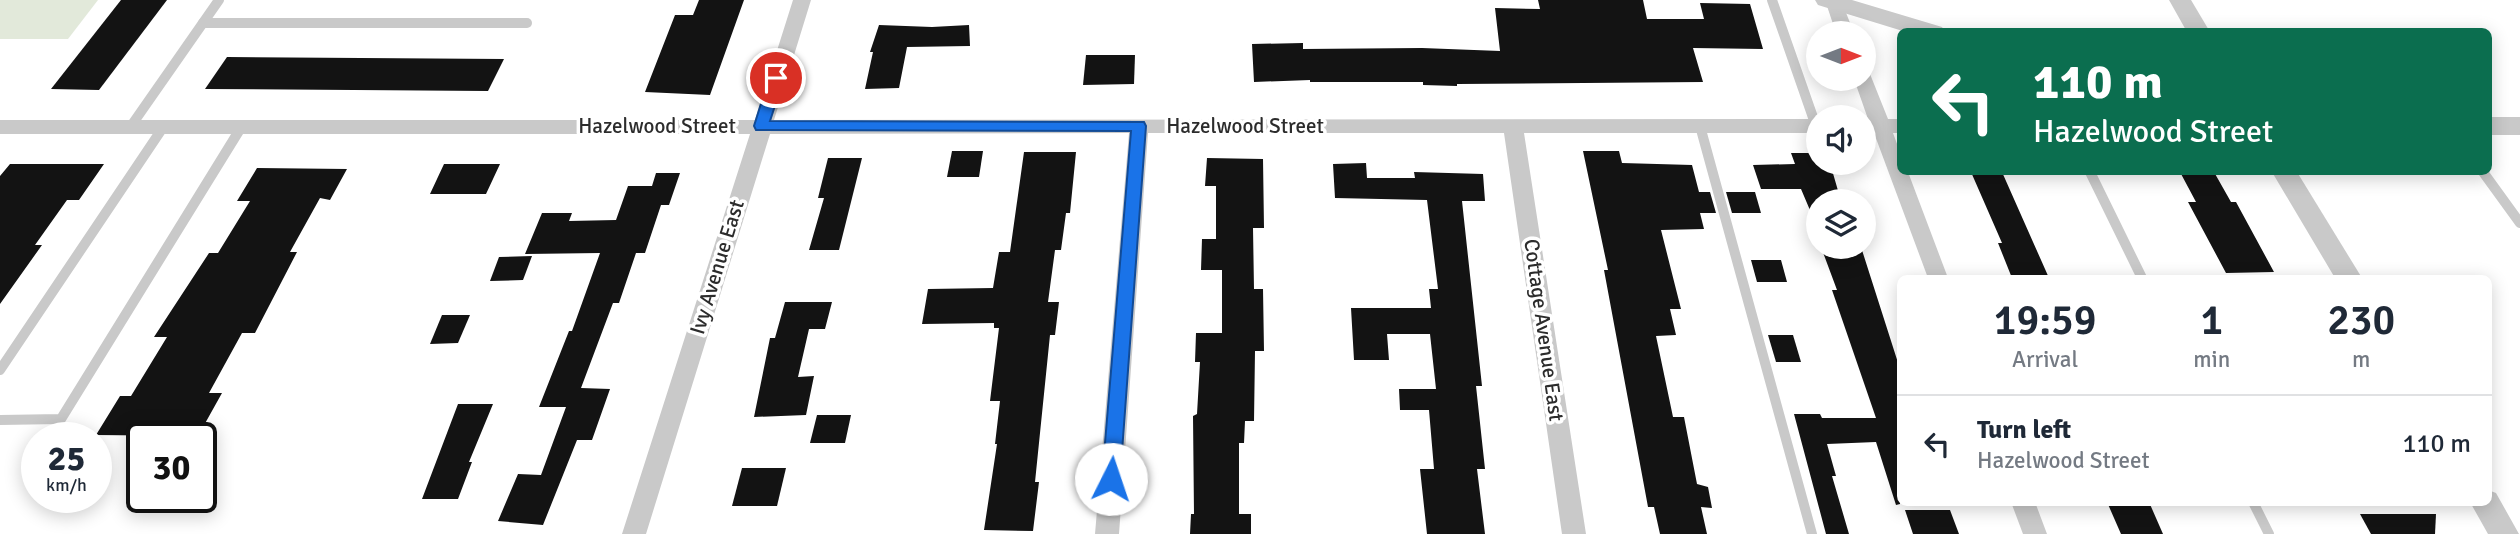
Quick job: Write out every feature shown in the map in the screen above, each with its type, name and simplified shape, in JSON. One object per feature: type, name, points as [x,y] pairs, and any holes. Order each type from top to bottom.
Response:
[{"type":"street","name":"Ivy Avenue East","points":[[634,534],[802,0]]},
{"type":"street","points":[[2180,0],[2197,28]]},
{"type":"street","points":[[1830,1],[1868,6],[1924,28]]},
{"type":"street","points":[[1830,1],[1839,21]]},
{"type":"street","points":[[1868,91],[1897,167]]},
{"type":"street","points":[[1107,534],[1139,126]]},
{"type":"street","name":"Cottage Avenue East","points":[[1513,126],[1574,534]]},
{"type":"street","name":"Hazelwood Street","points":[[0,127],[1806,126]]},
{"type":"street","points":[[2492,126],[2520,126]]},
{"type":"street","points":[[1900,175],[1937,275]]},
{"type":"street","points":[[2286,175],[2347,275]]},
{"type":"street","points":[[2024,506],[2035,534]]},
{"type":"street","points":[[2487,506],[2504,534]]},
{"type":"lane","points":[[131,127],[219,0]]},
{"type":"lane","points":[[1772,0],[1810,105]]},
{"type":"lane","points":[[203,23],[527,23]]},
{"type":"lane","points":[[1700,126],[1812,534]]},
{"type":"lane","points":[[0,370],[164,127]]},
{"type":"lane","points":[[0,420],[61,419],[242,127]]},
{"type":"lane","points":[[2091,175],[2141,275]]},
{"type":"lane","points":[[2485,175],[2520,223]]},
{"type":"lane","points":[[2255,506],[2269,534]]},
{"type":"green space","points":[[0,0],[98,0],[68,39],[0,39]]},
{"type":"building","points":[[121,0],[167,0],[99,90],[51,89]]},
{"type":"building","points":[[699,0],[744,0],[710,95],[645,92],[675,15],[693,15]]},
{"type":"building","points":[[1538,0],[1643,0],[1647,19],[1704,19],[1700,3],[1750,4],[1763,49],[1693,48],[1703,82],[1457,86],[1423,85],[1423,82],[1254,82],[1252,44],[1303,43],[1303,49],[1422,48],[1500,51],[1495,8],[1540,9]]},
{"type":"building","points":[[879,25],[969,25],[970,46],[907,47],[899,88],[865,89],[873,52],[870,52]]},
{"type":"building","points":[[1086,55],[1135,55],[1134,84],[1083,85]]},
{"type":"building","points":[[227,57],[504,59],[488,91],[205,89]]},
{"type":"building","points":[[952,151],[983,151],[979,177],[947,177]]},
{"type":"building","points":[[1583,151],[1619,151],[1622,163],[1692,165],[1699,192],[1710,192],[1716,213],[1700,213],[1704,229],[1661,230],[1681,309],[1670,309],[1676,335],[1656,336],[1673,417],[1684,417],[1697,484],[1708,487],[1712,508],[1701,507],[1707,534],[1660,534],[1654,507],[1648,507],[1604,270],[1608,270]]},
{"type":"building","points":[[1024,152],[1076,152],[1070,213],[1066,213],[1061,250],[1055,250],[1048,302],[1059,302],[1055,335],[1050,335],[1035,482],[1039,482],[1033,531],[984,530],[997,444],[1000,401],[990,401],[999,328],[994,328],[994,323],[922,324],[928,289],[993,288],[999,252],[1010,252]]},
{"type":"building","points":[[1791,153],[1806,153],[1806,175],[1833,175],[1838,189],[1806,189],[1806,201],[1801,189],[1761,189],[1753,165],[1795,164]]},
{"type":"building","points":[[828,158],[862,158],[839,250],[809,250],[824,198],[818,198]]},
{"type":"building","points":[[1207,158],[1263,159],[1264,228],[1253,228],[1254,289],[1263,289],[1264,351],[1255,351],[1254,421],[1245,421],[1244,443],[1239,443],[1239,514],[1251,514],[1251,534],[1190,534],[1191,514],[1194,514],[1193,416],[1197,414],[1200,362],[1195,362],[1196,333],[1222,333],[1222,270],[1201,270],[1202,239],[1216,239],[1216,186],[1205,186]]},
{"type":"building","points":[[1366,163],[1367,178],[1415,178],[1414,172],[1483,174],[1485,201],[1462,201],[1482,386],[1476,386],[1485,469],[1477,469],[1485,534],[1427,534],[1420,469],[1434,469],[1429,410],[1400,410],[1399,389],[1436,389],[1430,334],[1387,334],[1389,360],[1354,360],[1351,308],[1431,308],[1429,289],[1438,289],[1427,200],[1335,198],[1333,164]]},
{"type":"building","points":[[10,164],[104,164],[79,200],[67,200],[35,245],[42,245],[0,304],[0,176]]},
{"type":"building","points":[[444,164],[500,164],[486,194],[430,194]]},
{"type":"building","points":[[257,168],[347,169],[330,200],[320,198],[290,252],[297,252],[255,333],[242,333],[209,393],[222,393],[206,422],[126,422],[126,435],[112,435],[112,422],[104,422],[120,396],[131,396],[167,337],[154,337],[209,253],[218,253],[250,201],[237,201]]},
{"type":"building","points":[[656,173],[680,173],[669,205],[661,205],[645,253],[636,253],[619,303],[613,303],[581,388],[610,389],[592,440],[577,440],[543,525],[498,521],[518,474],[541,475],[566,407],[539,407],[569,331],[572,331],[600,253],[525,254],[542,213],[572,213],[569,221],[616,220],[628,186],[652,186]]},
{"type":"building","points":[[1972,175],[2003,175],[2048,275],[2011,275],[1998,243],[2002,243]]},
{"type":"building","points":[[2182,175],[2216,175],[2231,202],[2236,202],[2274,272],[2226,273],[2188,202],[2196,202]]},
{"type":"building","points":[[1726,192],[1755,192],[1761,213],[1732,213]]},
{"type":"building","points":[[532,256],[523,280],[490,281],[499,257]]},
{"type":"building","points":[[1825,259],[1865,259],[1897,360],[1897,505],[1876,442],[1827,444],[1836,476],[1832,476],[1849,534],[1826,534],[1794,414],[1820,414],[1822,418],[1876,418],[1832,290],[1837,290]]},
{"type":"building","points":[[1751,260],[1781,260],[1787,282],[1757,282]]},
{"type":"building","points":[[785,302],[832,302],[825,329],[809,329],[798,377],[814,376],[806,415],[754,417],[770,338],[775,338]]},
{"type":"building","points":[[442,315],[470,315],[458,343],[430,344]]},
{"type":"building","points":[[1768,335],[1793,335],[1801,362],[1776,362]]},
{"type":"building","points":[[458,404],[493,404],[469,462],[472,462],[458,499],[422,499]]},
{"type":"building","points":[[817,415],[851,415],[845,443],[810,443]]},
{"type":"building","points":[[742,468],[786,468],[777,506],[732,506]]},
{"type":"building","points":[[2109,506],[2151,506],[2163,534],[2121,534]]},
{"type":"building","points":[[1905,510],[1950,510],[1959,534],[1913,534]]},
{"type":"building","points":[[2360,514],[2436,514],[2435,534],[2371,534]]},
{"type":"route","points":[[776,78],[761,126],[1139,126],[1111,479]]}]
